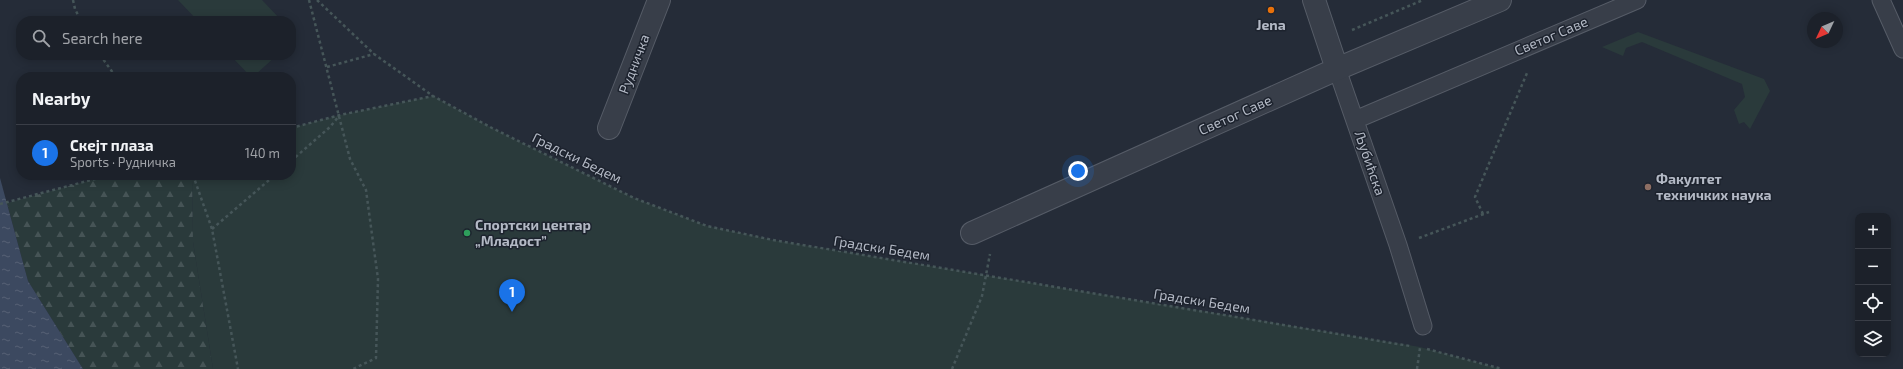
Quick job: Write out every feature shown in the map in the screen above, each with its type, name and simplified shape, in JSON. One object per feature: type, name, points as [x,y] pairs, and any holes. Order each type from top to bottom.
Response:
[{"type":"street","name":"Рудничка","points":[[609,128],[658,0]]},
{"type":"street","name":"Љубићска","points":[[1314,0],[1326,40],[1338,69]]},
{"type":"street","name":"Светог Саве","points":[[972,232],[1338,69],[1500,0]]},
{"type":"lane","name":"Светог Саве","points":[[1355,120],[1637,0]]},
{"type":"lane","points":[[1881,0],[1903,49]]},
{"type":"lane","name":"Љубићска","points":[[1338,69],[1398,245],[1423,326]]},
{"type":"path","points":[[73,0],[78,16]]},
{"type":"path","points":[[309,0],[340,115],[350,159],[366,190],[378,279],[376,358],[353,369]]},
{"type":"path","name":"Градски Бедем","points":[[317,0],[374,54],[433,96],[492,128],[634,198],[707,226],[773,240],[1420,347],[1502,369]]},
{"type":"path","points":[[1326,40],[1423,0]]},
{"type":"path","points":[[327,67],[374,54]]},
{"type":"path","points":[[104,60],[112,72]]},
{"type":"path","points":[[1483,214],[1475,198],[1528,69]]},
{"type":"path","points":[[296,127],[340,115],[433,96]]},
{"type":"path","points":[[296,157],[330,127],[340,115]]},
{"type":"path","points":[[0,204],[91,180]]},
{"type":"path","points":[[195,180],[212,229],[238,369]]},
{"type":"path","points":[[212,229],[269,180]]},
{"type":"path","points":[[1398,245],[1489,212]]},
{"type":"path","points":[[952,369],[982,296],[991,250]]},
{"type":"path","points":[[1417,369],[1420,347]]},
{"type":"green space","points":[[178,0],[262,0],[277,16],[193,16]]},
{"type":"green space","points":[[1638,32],[1764,79],[1770,91],[1750,129],[1744,122],[1739,124],[1734,110],[1745,97],[1742,84],[1642,42],[1626,48],[1623,56],[1602,47]]},
{"type":"green space","points":[[235,60],[272,60],[258,72],[246,72]]},
{"type":"green space","name":"Спортски центар „Младост”","points":[[433,96],[492,128],[634,198],[707,226],[773,240],[1420,347],[1502,369],[213,369],[193,242],[192,180],[296,180],[296,127],[340,115]]},
{"type":"green space","points":[[92,180],[192,180],[193,242],[213,369],[83,369],[28,281],[7,203]]},
{"type":"water","points":[[0,178],[28,281],[83,369],[0,369]]},
{"type":"place","name":"Jena","points":[[1271,10]]},
{"type":"place","name":"Факултет техничких наука","points":[[1648,187]]},
{"type":"place","name":"Спортски центар „Младост”","points":[[467,233]]},
{"type":"place","name":"Скејт плаза","points":[[512,312]]}]
